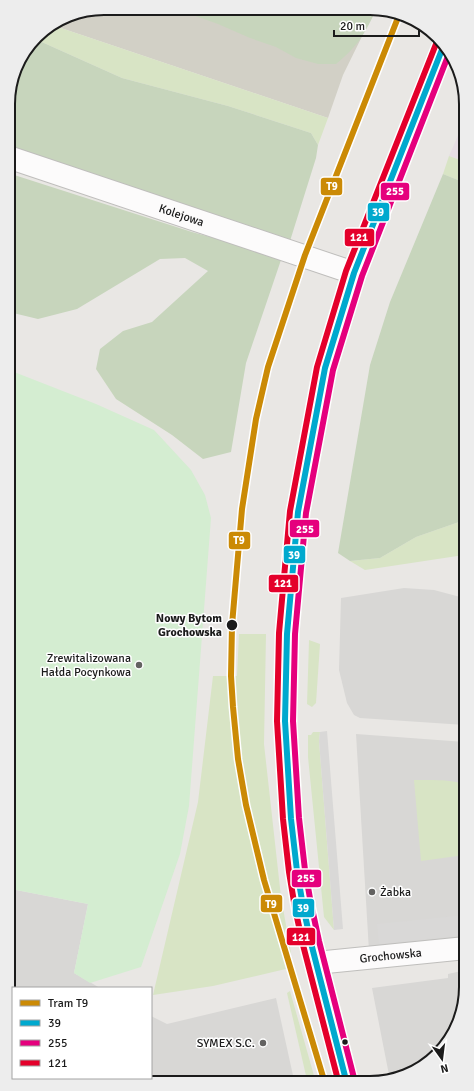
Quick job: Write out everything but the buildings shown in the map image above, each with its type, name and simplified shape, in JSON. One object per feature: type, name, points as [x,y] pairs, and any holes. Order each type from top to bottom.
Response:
[{"type":"street","points":[[345,1076],[316,962],[298,878],[291,819],[285,721],[287,634],[298,512],[325,368],[354,272],[441,51]]},
{"type":"street","name":"Kolejowa","points":[[15,159],[354,272]]},
{"type":"street","name":"Grochowska","points":[[316,962],[459,949]]},
{"type":"shaded area","points":[[104,15],[372,15],[343,75],[328,118],[59,27],[81,18]]},
{"type":"shaded area","points":[[459,133],[459,160],[449,156]]},
{"type":"shaded area","points":[[404,588],[434,590],[459,597],[459,725],[360,718],[354,715],[347,703],[339,670],[341,598]]},
{"type":"shaded area","points":[[327,731],[343,929],[334,930],[319,741],[320,732]]},
{"type":"shaded area","points":[[356,734],[459,742],[459,941],[369,951]]},
{"type":"shaded area","points":[[15,890],[88,904],[74,973],[98,987],[15,987]]},
{"type":"shaded area","points":[[459,916],[459,936],[379,944],[377,924]]},
{"type":"shaded area","points":[[459,972],[459,993],[456,1010],[444,1037],[442,1039],[422,1039],[422,1059],[404,1069],[389,1074],[372,988],[448,978],[448,974]]},
{"type":"shaded area","points":[[276,998],[293,1076],[152,1076],[152,1016],[167,1024]]},
{"type":"green space","points":[[193,15],[373,15],[360,40],[344,58],[336,64],[318,64],[296,58],[276,47],[250,38]]},
{"type":"green space","points":[[59,27],[328,118],[318,145],[311,133],[228,106],[122,78],[41,41]]},
{"type":"green space","points":[[41,41],[122,78],[228,106],[311,133],[318,145],[316,158],[290,241],[15,151],[15,98],[18,81],[30,54]]},
{"type":"green space","points":[[449,156],[459,160],[459,180],[443,174]]},
{"type":"green space","points":[[443,174],[459,180],[459,522],[416,537],[380,558],[350,561],[338,553],[370,365],[390,302]]},
{"type":"green space","points":[[15,175],[192,232],[282,257],[246,363],[231,452],[203,459],[172,435],[116,399],[96,369],[100,349],[123,331],[152,322],[208,271],[185,258],[160,259],[77,309],[38,319],[15,313]]},
{"type":"green space","name":"Zrewitalizowana Hałda Pocynkowa","points":[[15,372],[96,404],[154,430],[191,470],[205,495],[211,518],[189,806],[180,854],[141,967],[90,983],[74,973],[88,904],[15,890]]},
{"type":"green space","points":[[459,522],[459,556],[365,570],[350,561],[380,558],[416,537]]},
{"type":"green space","points":[[239,634],[266,634],[264,744],[281,897],[291,953],[288,962],[290,968],[213,986],[153,995],[198,802],[213,676],[237,676]]},
{"type":"green space","points":[[309,640],[320,644],[316,703],[312,707],[307,704]]},
{"type":"green space","points":[[313,732],[320,732],[319,741],[334,930],[324,917],[308,757],[308,735],[311,735]]},
{"type":"green space","points":[[414,780],[459,782],[459,856],[421,861]]},
{"type":"green space","points":[[290,991],[314,1076],[306,1076],[287,993]]},
{"type":"tram line","name":"T9","points":[[323,1076],[264,880],[246,805],[238,759],[233,707],[231,676],[232,625],[242,509],[256,419],[268,367],[305,255],[397,20]]},
{"type":"transit line","name":"121","points":[[337,1076],[303,945],[295,908],[283,819],[277,721],[279,633],[290,511],[317,367],[346,271],[436,44]]},
{"type":"transit line","name":"39","points":[[345,1076],[303,906],[291,819],[285,721],[287,634],[298,512],[325,368],[354,273],[442,51]]},
{"type":"transit line","name":"255","points":[[353,1076],[311,904],[305,870],[299,818],[293,721],[295,634],[306,513],[333,370],[362,276],[447,59]]},
{"type":"place","name":"Nowy Bytom Grochowska","points":[[232,625]]},
{"type":"place","name":"Zrewitalizowana Hałda Pocynkowa","points":[[139,665]]},
{"type":"place","name":"Żabka","points":[[372,892]]},
{"type":"place","name":"SYMEX S.C.","points":[[263,1043]]}]
